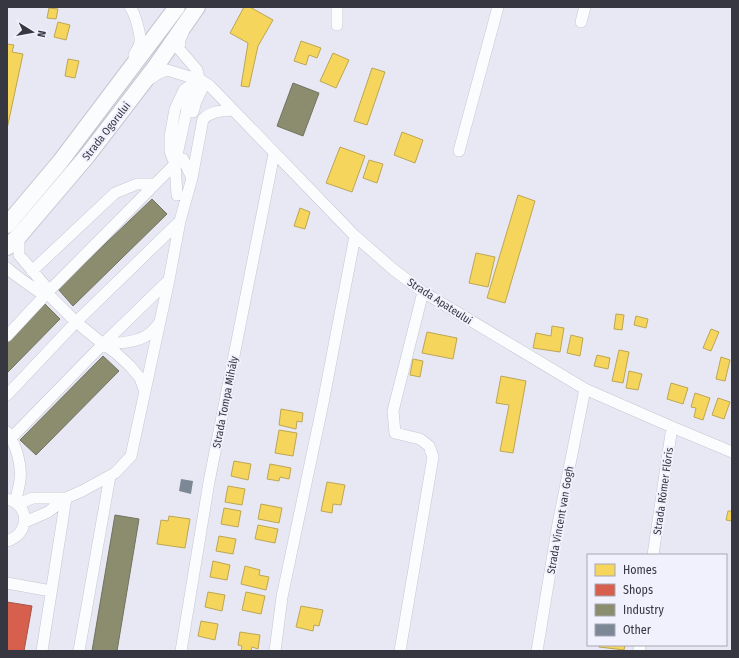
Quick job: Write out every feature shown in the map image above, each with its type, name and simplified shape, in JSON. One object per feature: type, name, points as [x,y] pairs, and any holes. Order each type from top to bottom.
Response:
[{"type":"highway","name":"Strada Ogorului","points":[[7,247],[13,230],[60,162],[177,7]]},
{"type":"highway","name":"Strada Ogorului","points":[[13,230],[87,156],[143,83],[195,10]]},
{"type":"street","points":[[107,99],[140,45],[140,37],[133,10],[130,7]]},
{"type":"street","points":[[337,7],[337,25]]},
{"type":"street","points":[[459,151],[498,7]]},
{"type":"street","points":[[581,22],[586,7]]},
{"type":"street","name":"Strada Apateului","points":[[195,10],[180,39],[179,50],[197,70],[202,81],[210,86],[274,154],[355,236],[394,270],[423,292],[585,389],[732,452]]},
{"type":"street","points":[[143,83],[159,73],[168,70],[202,81]]},
{"type":"street","points":[[192,178],[170,151],[170,144],[175,109],[184,90],[202,81]]},
{"type":"street","points":[[180,221],[177,195],[179,161],[202,81]]},
{"type":"street","points":[[25,522],[48,512],[66,498],[82,492],[115,473],[131,456],[169,280],[180,221],[192,178],[203,119],[215,111],[232,110]]},
{"type":"street","name":"Strada Tompa Mihály","points":[[181,651],[209,482],[274,154]]},
{"type":"street","points":[[7,336],[47,293],[179,161]]},
{"type":"street","points":[[32,271],[115,193],[137,184],[155,184]]},
{"type":"street","points":[[7,395],[76,322],[180,221]]},
{"type":"street","points":[[13,230],[19,255],[47,288],[47,293],[76,322],[116,353],[130,366],[140,378],[145,393]]},
{"type":"street","points":[[275,651],[282,597],[323,403],[355,236]]},
{"type":"street","points":[[7,268],[17,278],[25,281],[42,294],[47,293]]},
{"type":"street","points":[[13,502],[20,480],[20,465],[9,435],[169,280]]},
{"type":"street","points":[[400,651],[433,457],[428,446],[420,439],[395,433],[393,411],[423,292]]},
{"type":"street","points":[[103,344],[130,341],[143,337],[149,334],[160,322]]},
{"type":"street","name":"Strada Vincent van Gogh","points":[[537,651],[558,524],[585,389]]},
{"type":"street","name":"Strada Rómer Flóris","points":[[653,554],[672,427]]},
{"type":"street","points":[[79,651],[110,476]]},
{"type":"street","points":[[13,502],[33,498],[66,498]]},
{"type":"street","points":[[42,651],[66,498]]},
{"type":"street","points":[[7,542],[20,535],[25,522],[22,509],[13,502]]},
{"type":"street","points":[[7,583],[51,591]]},
{"type":"building: Homes","points":[[244,7],[250,7],[273,20],[258,46],[249,87],[241,86],[248,43],[230,33]]},
{"type":"building: Homes","points":[[49,8],[58,9],[56,19],[47,18]]},
{"type":"building: Homes","points":[[58,22],[70,25],[66,40],[54,37]]},
{"type":"building: Homes","points":[[301,41],[321,48],[317,58],[309,55],[306,65],[294,61]]},
{"type":"building: Homes","points":[[7,44],[14,45],[12,52],[23,54],[7,129]]},
{"type":"building: Homes","points":[[333,53],[349,60],[336,88],[320,81]]},
{"type":"building: Homes","points":[[68,59],[79,61],[75,78],[65,76]]},
{"type":"building: Homes","points":[[372,68],[385,72],[367,125],[354,121]]},
{"type":"building: Homes","points":[[402,132],[423,140],[415,163],[394,155]]},
{"type":"building: Homes","points":[[340,147],[365,156],[352,192],[326,183]]},
{"type":"building: Homes","points":[[369,160],[383,164],[377,183],[363,178]]},
{"type":"building: Homes","points":[[518,195],[535,201],[505,303],[487,298]]},
{"type":"building: Homes","points":[[300,208],[310,212],[305,229],[294,226]]},
{"type":"building: Homes","points":[[476,253],[495,257],[488,287],[469,283]]},
{"type":"building: Homes","points":[[616,314],[624,315],[622,330],[614,329]]},
{"type":"building: Homes","points":[[636,316],[648,319],[646,328],[634,325]]},
{"type":"building: Homes","points":[[552,326],[564,328],[560,352],[533,348],[536,333],[551,336]]},
{"type":"building: Homes","points":[[711,329],[719,332],[711,351],[703,348]]},
{"type":"building: Homes","points":[[427,332],[457,338],[453,359],[422,353]]},
{"type":"building: Homes","points":[[571,335],[583,338],[580,356],[567,353]]},
{"type":"building: Homes","points":[[619,350],[629,352],[623,383],[612,381]]},
{"type":"building: Homes","points":[[597,355],[610,358],[608,369],[594,366]]},
{"type":"building: Homes","points":[[721,357],[730,360],[725,381],[716,379]]},
{"type":"building: Homes","points":[[413,359],[423,361],[420,377],[410,375]]},
{"type":"building: Homes","points":[[629,371],[642,374],[638,390],[626,388]]},
{"type":"building: Homes","points":[[501,376],[526,381],[513,453],[500,451],[509,405],[496,403]]},
{"type":"building: Homes","points":[[671,383],[688,388],[683,404],[667,399]]},
{"type":"building: Homes","points":[[695,393],[710,398],[703,420],[694,417],[696,408],[691,407]]},
{"type":"building: Homes","points":[[718,398],[730,402],[724,419],[712,415]]},
{"type":"building: Homes","points":[[281,409],[303,413],[302,422],[297,421],[296,429],[279,425]]},
{"type":"building: Homes","points":[[279,430],[297,433],[293,456],[275,453]]},
{"type":"building: Homes","points":[[234,461],[251,464],[248,480],[231,476]]},
{"type":"building: Homes","points":[[270,464],[291,468],[289,479],[280,477],[279,481],[267,479]]},
{"type":"building: Homes","points":[[327,482],[345,485],[341,505],[333,504],[332,513],[321,511]]},
{"type":"building: Homes","points":[[228,486],[245,489],[242,505],[225,502]]},
{"type":"building: Homes","points":[[261,504],[282,508],[279,523],[258,519]]},
{"type":"building: Homes","points":[[224,508],[241,511],[238,527],[221,524]]},
{"type":"building: Homes","points":[[728,511],[732,511],[732,521],[726,520]]},
{"type":"building: Homes","points":[[169,516],[190,519],[185,548],[157,544],[161,520],[168,521]]},
{"type":"building: Homes","points":[[258,525],[278,529],[275,543],[255,539]]},
{"type":"building: Homes","points":[[219,536],[236,539],[233,554],[216,551]]},
{"type":"building: Homes","points":[[213,561],[230,565],[227,580],[210,577]]},
{"type":"building: Homes","points":[[245,566],[260,570],[259,575],[269,577],[266,590],[241,584]]},
{"type":"building: Homes","points":[[208,592],[225,595],[222,611],[205,607]]},
{"type":"building: Homes","points":[[246,592],[265,596],[261,614],[242,610]]},
{"type":"building: Homes","points":[[301,606],[323,610],[319,626],[314,625],[313,631],[296,627]]},
{"type":"building: Homes","points":[[201,621],[218,624],[215,640],[198,636]]},
{"type":"building: Homes","points":[[240,632],[260,635],[258,649],[252,647],[251,651],[241,651],[242,646],[238,645]]},
{"type":"building: Homes","points":[[599,646],[625,646],[624,650]]},
{"type":"building: Shops","points":[[7,602],[32,606],[24,651],[7,651]]},
{"type":"building: Industry","points":[[293,83],[319,93],[303,136],[277,126]]},
{"type":"building: Industry","points":[[152,199],[167,214],[73,306],[58,289]]},
{"type":"building: Industry","points":[[44,303],[60,319],[7,373],[7,340]]},
{"type":"building: Industry","points":[[103,356],[119,371],[36,455],[20,440]]},
{"type":"building: Industry","points":[[115,515],[139,519],[117,651],[92,651]]},
{"type":"building: Other","points":[[181,479],[193,481],[191,494],[179,491]]}]
